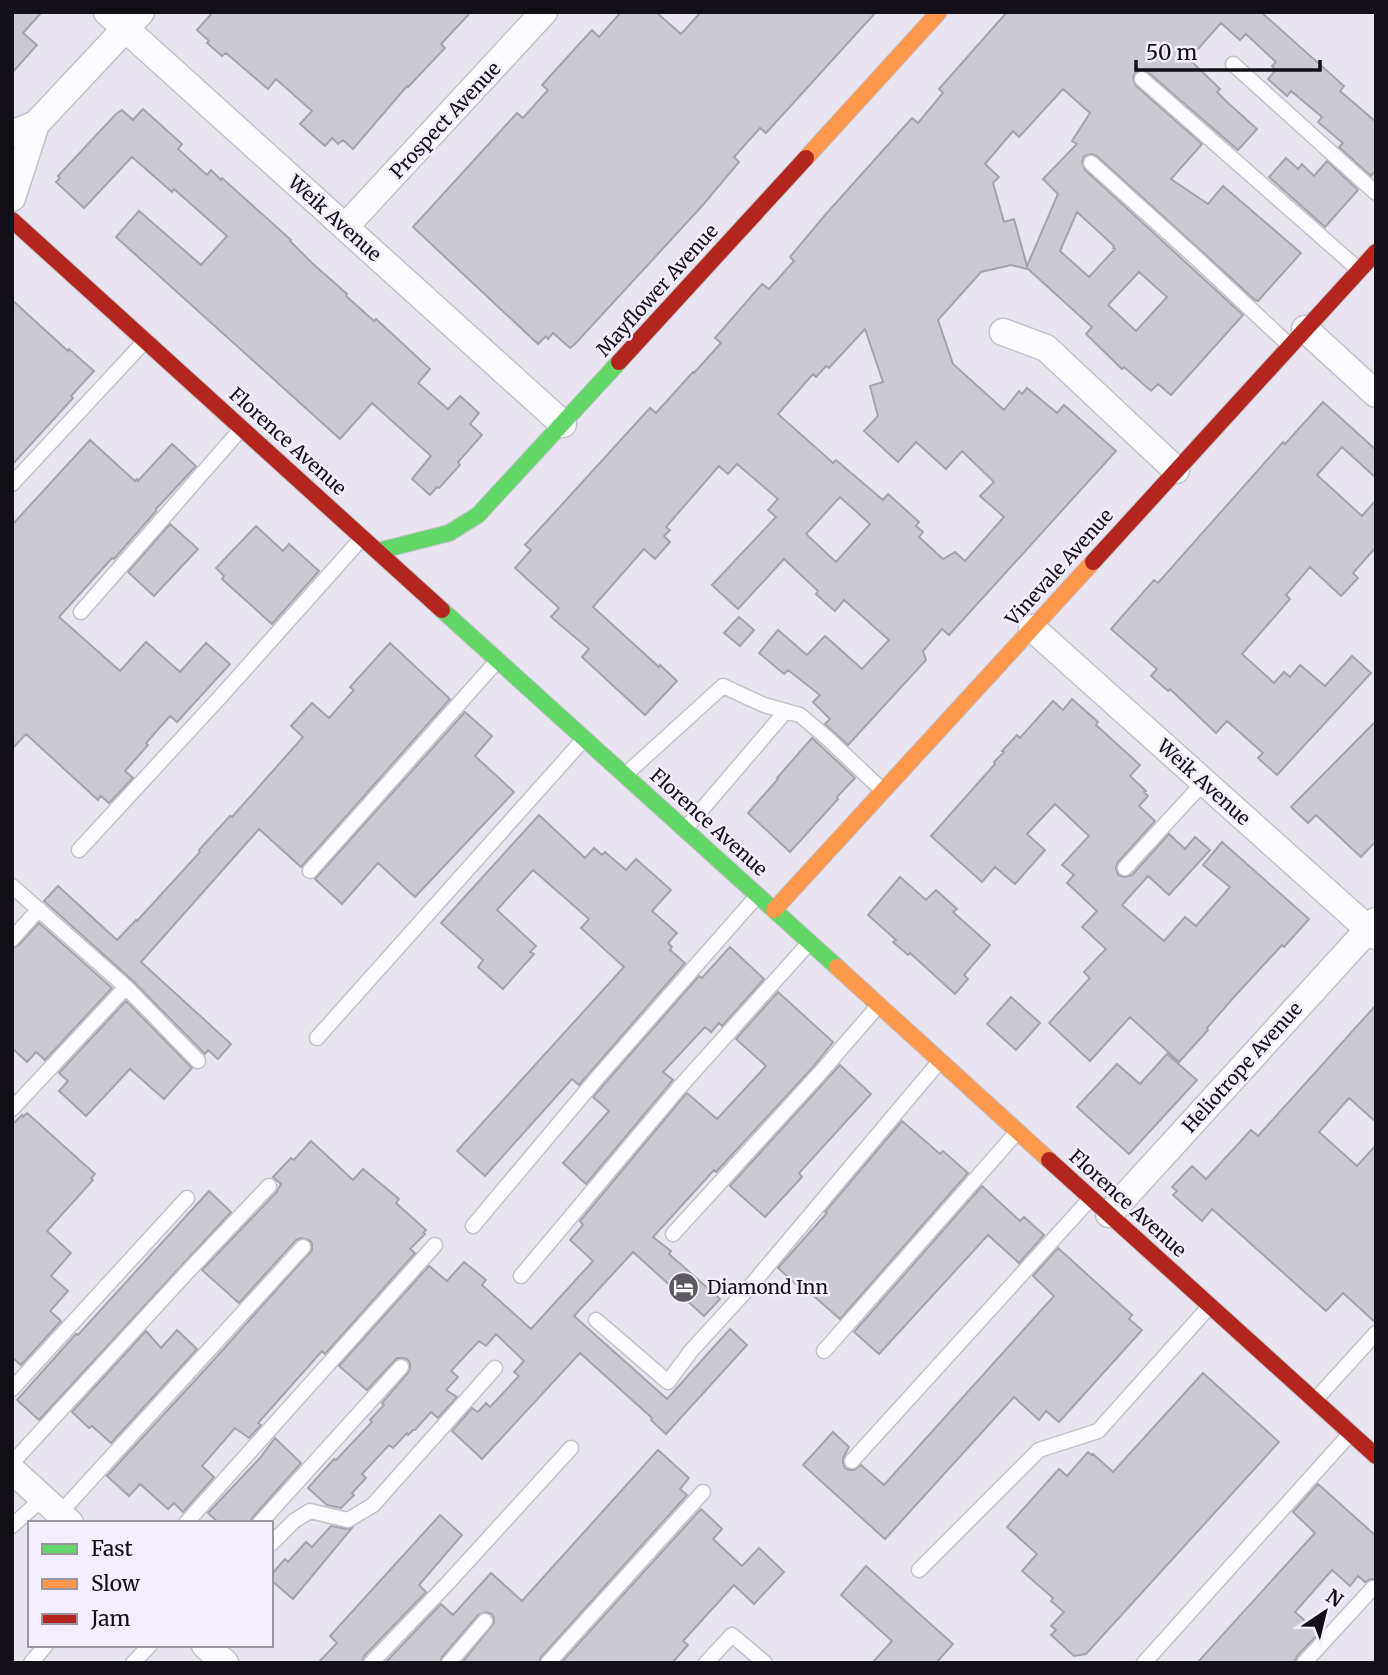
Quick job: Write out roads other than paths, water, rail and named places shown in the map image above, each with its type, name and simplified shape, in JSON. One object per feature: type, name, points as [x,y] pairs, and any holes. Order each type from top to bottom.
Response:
[{"type":"main road","name":"Mayflower Avenue","points":[[378,551],[449,533],[478,515],[939,12]]},
{"type":"main road","name":"Florence Avenue","points":[[12,220],[1376,1457]]},
{"type":"main road","name":"Vinevale Avenue","points":[[774,910],[1376,252]]},
{"type":"street","name":"Prospect Avenue","points":[[345,227],[544,12]]},
{"type":"street","name":"Weik Avenue","points":[[124,18],[345,227],[563,424]]},
{"type":"street","points":[[12,198],[24,129],[124,18]]},
{"type":"street","points":[[1003,332],[1046,348],[1176,470]]},
{"type":"street","points":[[1297,338],[1376,394]]},
{"type":"street","name":"Weik Avenue","points":[[1032,628],[1203,782],[1373,928]]},
{"type":"street","name":"Heliotrope Avenue","points":[[1100,1205],[1373,928]]},
{"type":"street","points":[[12,1470],[58,1511]]},
{"type":"street","points":[[207,1647],[225,1663]]},
{"type":"lane","points":[[1233,64],[1376,193]]},
{"type":"lane","points":[[1142,79],[1359,270]]},
{"type":"lane","points":[[1091,163],[1194,256],[1297,338]]},
{"type":"lane","points":[[12,484],[146,340]]},
{"type":"lane","points":[[81,612],[242,428]]},
{"type":"lane","points":[[79,850],[222,695],[362,537]]},
{"type":"lane","points":[[310,871],[498,660]]},
{"type":"lane","points":[[625,775],[723,686],[764,705],[800,715],[883,791]]},
{"type":"lane","points":[[685,829],[786,711]]},
{"type":"lane","points":[[317,1038],[584,738]]},
{"type":"lane","points":[[1125,868],[1203,782]]},
{"type":"lane","points":[[12,886],[126,987],[198,1061]]},
{"type":"lane","points":[[472,1226],[758,895]]},
{"type":"lane","points":[[12,939],[39,909]]},
{"type":"lane","points":[[521,1276],[678,1089],[810,942]]},
{"type":"lane","points":[[12,1109],[126,987]]},
{"type":"lane","points":[[673,1234],[879,1005]]},
{"type":"lane","points":[[596,1320],[668,1381],[940,1061]]},
{"type":"lane","points":[[824,1351],[1018,1131]]},
{"type":"lane","points":[[12,1463],[269,1186]]},
{"type":"lane","points":[[12,1389],[187,1198]]},
{"type":"lane","points":[[852,1461],[1100,1205]]},
{"type":"lane","points":[[188,1521],[435,1245]]},
{"type":"lane","points":[[12,1526],[58,1511],[303,1247]]},
{"type":"lane","points":[[919,1570],[1039,1450],[1098,1431],[1210,1306]]},
{"type":"lane","points":[[1314,1400],[1376,1333]]},
{"type":"lane","points":[[262,1521],[401,1367]]},
{"type":"lane","points":[[273,1542],[294,1521],[310,1511],[348,1520],[373,1505],[495,1368]]},
{"type":"lane","points":[[1144,1663],[1350,1433]]},
{"type":"lane","points":[[371,1663],[571,1448]]},
{"type":"lane","points":[[548,1663],[703,1492]]},
{"type":"lane","points":[[1304,1663],[1373,1588]]},
{"type":"lane","points":[[449,1663],[485,1621]]},
{"type":"lane","points":[[706,1663],[732,1635],[765,1663]]},
{"type":"lane","points":[[31,1663],[44,1647]]},
{"type":"lane","points":[[133,1663],[148,1647]]},
{"type":"place","name":"Diamond Inn","points":[[684,1287]]}]
